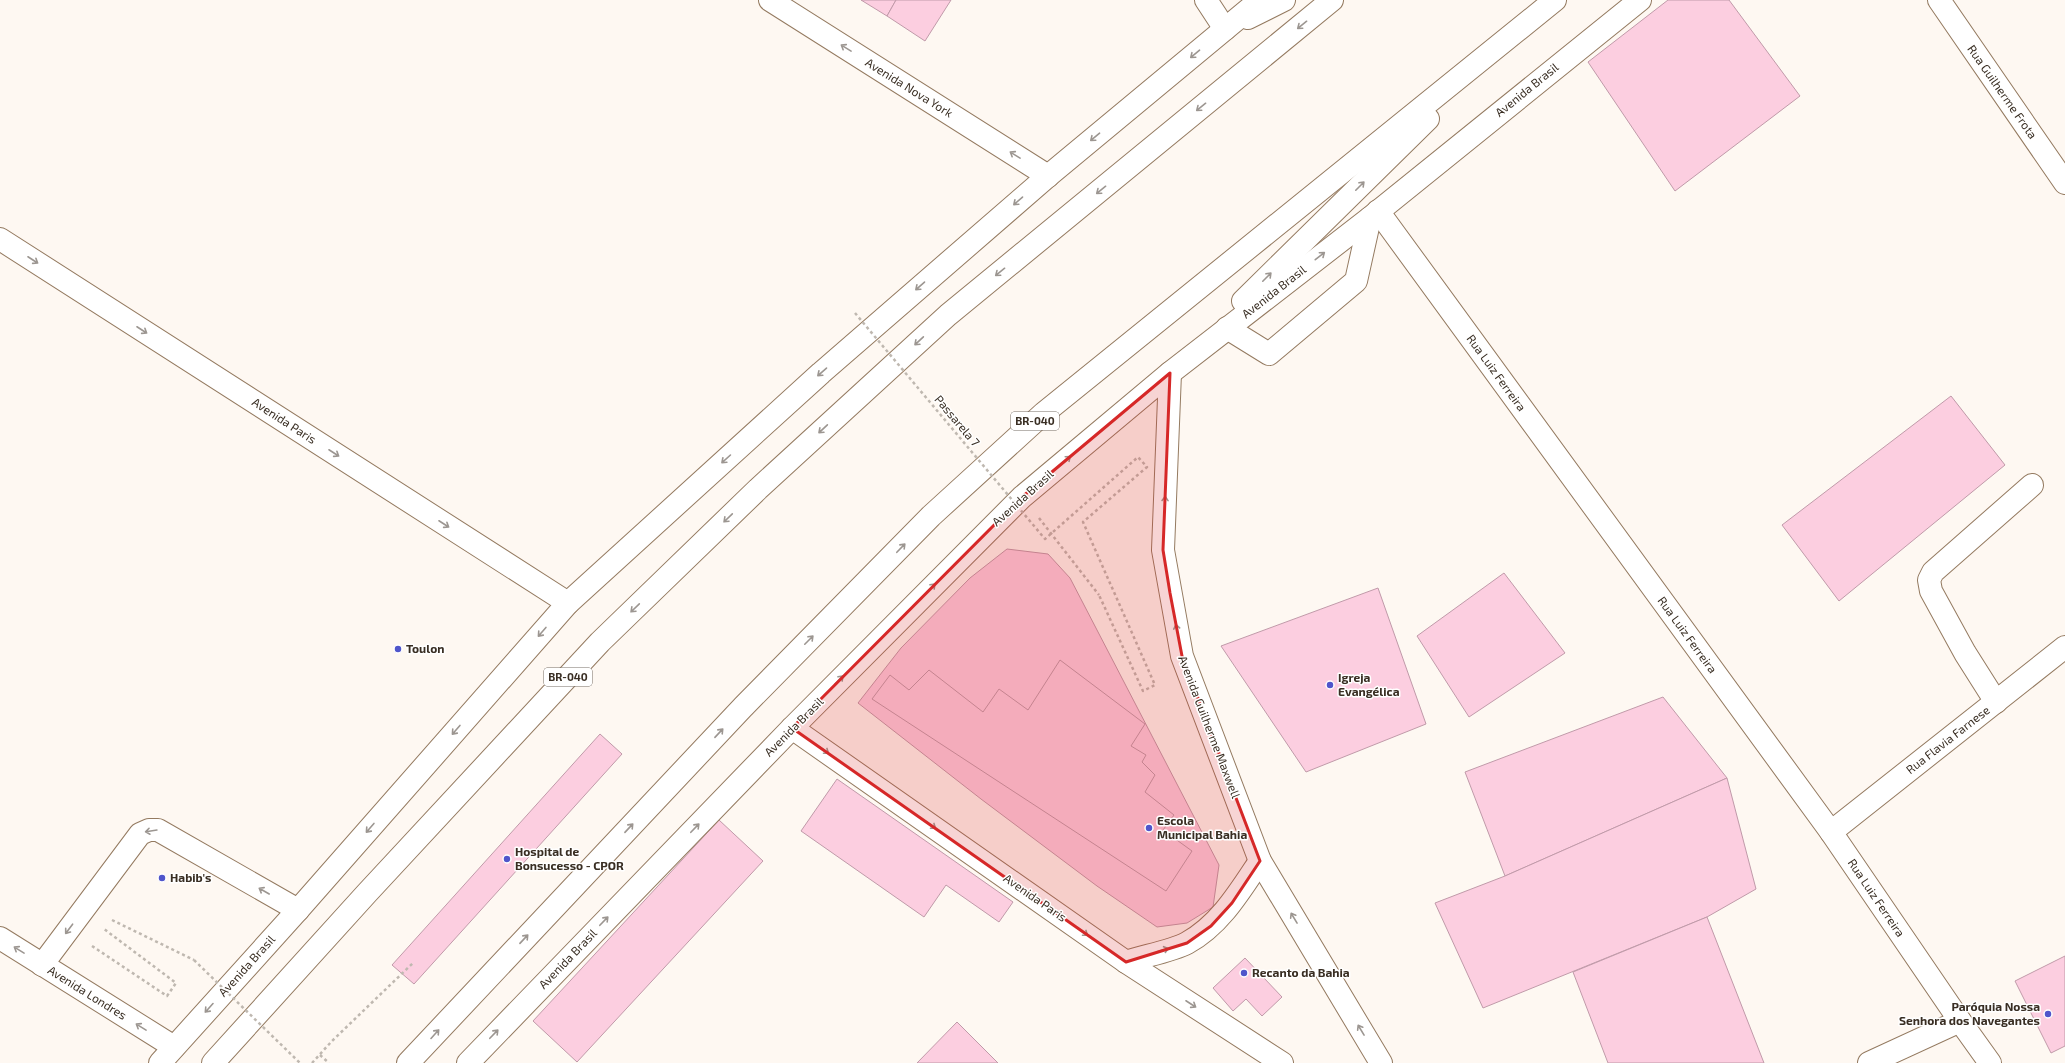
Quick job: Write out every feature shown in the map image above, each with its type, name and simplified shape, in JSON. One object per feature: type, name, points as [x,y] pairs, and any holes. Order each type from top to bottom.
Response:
[{"type":"main road","name":"Avenida Nova York","points":[[770,0],[1048,176]]},
{"type":"main road","points":[[1206,0],[1225,29],[1284,0]]},
{"type":"main road","name":"Avenida Brasil","points":[[160,1063],[298,910],[568,603],[821,373],[1048,176],[1260,0]]},
{"type":"main road","name":"BR-040","points":[[213,1063],[367,892],[600,642],[758,489],[948,315],[1332,0]]},
{"type":"main road","name":"BR-040","points":[[408,1063],[743,707],[931,516],[1044,413],[1556,0]]},
{"type":"main road","name":"Avenida Brasil","points":[[468,1063],[792,728],[1022,497],[1170,373],[1374,215],[1640,0]]},
{"type":"main road","name":"Rua Guilherme Frota","points":[[1939,0],[2065,183]]},
{"type":"main road","points":[[1170,373],[1519,29]]},
{"type":"main road","points":[[1227,328],[1269,354],[1356,281],[1374,215]]},
{"type":"main road","name":"Rua Luiz Ferreira","points":[[1374,215],[1832,832],[1960,1022],[1990,1063]]},
{"type":"main road","name":"Avenida Paris","points":[[0,239],[568,603]]},
{"type":"main road","name":"Avenida Guilherme Maxwell","points":[[1170,373],[1163,550],[1182,656],[1260,861],[1381,1063]]},
{"type":"main road","points":[[1996,702],[1965,653],[1931,591],[1929,580],[1933,572],[2032,485]]},
{"type":"main road","name":"Rua Flavia Farnese","points":[[1832,832],[2065,647]]},
{"type":"main road","name":"Avenida Paris","points":[[792,728],[1126,962],[1282,1063]]},
{"type":"main road","points":[[42,965],[140,834],[149,830],[158,830],[298,910]]},
{"type":"main road","points":[[1126,962],[1187,943],[1210,926],[1232,903],[1260,861]]},
{"type":"main road","name":"Avenida Londres","points":[[0,938],[174,1047]]},
{"type":"main road","points":[[1869,1063],[1960,1022]]},
{"type":"path","name":"Passarela 7","points":[[855,313],[1046,539],[1138,457],[1147,467],[1083,522],[1155,686],[1143,691],[1099,595],[1022,497]]},
{"type":"path","points":[[105,916],[194,960],[300,1063]]},
{"type":"path","points":[[91,946],[167,996],[176,983],[101,927]]},
{"type":"path","points":[[312,1063],[332,1041],[414,962]]},
{"type":"path","points":[[320,1055],[328,1063]]},
{"type":"highlighted area","points":[[1170,373],[1163,550],[1170,593],[1182,656],[1260,861],[1232,903],[1211,926],[1187,943],[1126,962],[792,728],[1022,497]]},
{"type":"building","points":[[861,0],[896,0],[887,16]]},
{"type":"building","points":[[896,0],[951,0],[925,41],[887,16]]},
{"type":"building","points":[[1668,0],[1729,0],[1800,96],[1675,191],[1588,62]]},
{"type":"building","points":[[1951,396],[2005,465],[1839,601],[1782,525]]},
{"type":"building","name":"Escola Municipal Bahia","points":[[1007,549],[1048,554],[1070,578],[1219,865],[1213,907],[1187,923],[1157,927],[1097,886],[981,799],[858,703],[901,648],[970,578]]},
{"type":"building","points":[[1504,573],[1565,653],[1469,717],[1417,636]]},
{"type":"building","name":"Igreja Evangélica","points":[[1378,588],[1426,724],[1306,772],[1221,646]]},
{"type":"building","points":[[1060,660],[1145,724],[1131,746],[1146,755],[1142,762],[1155,775],[1145,792],[1174,815],[1163,830],[1192,851],[1166,891],[872,699],[890,675],[909,690],[929,670],[983,712],[999,689],[1028,710]]},
{"type":"building","points":[[1663,697],[1727,778],[1505,876],[1465,772]]},
{"type":"building","name":"Hospital de Bonsucesso - CPOR","points":[[600,734],[622,754],[414,984],[392,965]]},
{"type":"building","points":[[1727,778],[1756,889],[1707,917],[1483,1008],[1435,903],[1505,876]]},
{"type":"building","points":[[837,779],[1013,902],[999,922],[946,885],[924,917],[801,831]]},
{"type":"building","points":[[719,820],[763,861],[577,1062],[533,1021]]},
{"type":"building","points":[[1707,917],[1764,1063],[1608,1063],[1573,972]]},
{"type":"building","name":"Paróquia Nossa Senhora dos Navegantes","points":[[2065,956],[2065,1046],[2051,1053],[2015,981]]},
{"type":"building","name":"Recanto da Bahia","points":[[1245,958],[1282,997],[1262,1016],[1246,999],[1233,1011],[1213,988]]},
{"type":"building","points":[[957,1022],[998,1063],[917,1063]]},
{"type":"place","name":"Toulon","points":[[398,649]]},
{"type":"place","name":"Igreja Evangélica","points":[[1330,685]]},
{"type":"place","name":"Escola Municipal Bahia","points":[[1149,828]]},
{"type":"place","name":"Hospital de Bonsucesso - CPOR","points":[[507,859]]},
{"type":"place","name":"Habib's","points":[[162,878]]},
{"type":"place","name":"Recanto da Bahia","points":[[1244,973]]},
{"type":"place","name":"Paróquia Nossa Senhora dos Navegantes","points":[[2048,1014]]}]
